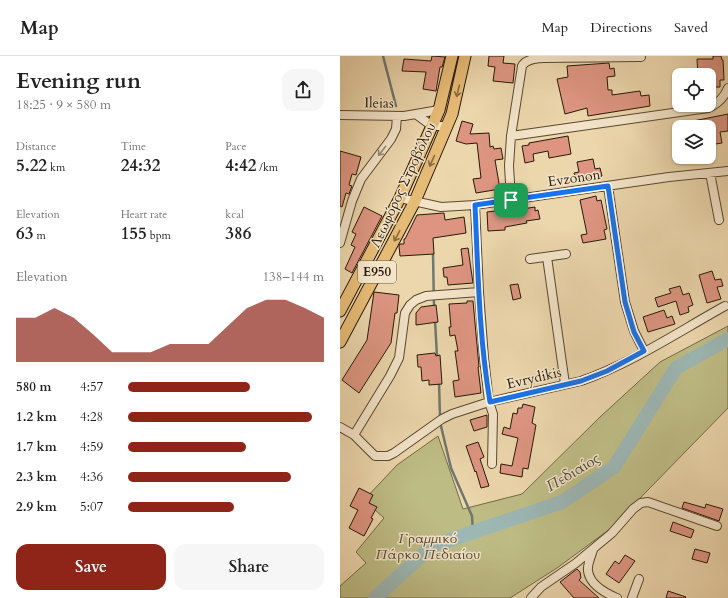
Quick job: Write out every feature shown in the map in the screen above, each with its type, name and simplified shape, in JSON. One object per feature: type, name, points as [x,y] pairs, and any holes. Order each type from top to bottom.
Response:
[{"type":"main road","name":"Λεωφόρος Στροβόλου","points":[[340,311],[400,198],[432,126],[439,110],[452,56]]},
{"type":"main road","name":"Λεωφόρος Στροβόλου","points":[[340,342],[415,202],[448,126],[465,56]]},
{"type":"street","points":[[511,200],[509,166],[511,136],[522,66],[524,63],[542,58],[642,57]]},
{"type":"street","points":[[511,136],[708,108],[721,101],[728,88]]},
{"type":"street","name":"Ileias","points":[[340,115],[417,115],[439,110]]},
{"type":"street","points":[[417,115],[432,126],[448,126]]},
{"type":"street","points":[[340,243],[352,201],[361,179],[391,139],[396,129],[397,116]]},
{"type":"street","name":"Evzonon","points":[[400,198],[441,207],[475,205],[669,177],[728,171]]},
{"type":"street","points":[[710,173],[719,220]]},
{"type":"street","points":[[608,186],[625,302],[634,332],[644,351]]},
{"type":"street","points":[[475,205],[484,358],[493,414],[492,464]]},
{"type":"street","points":[[530,259],[566,254]]},
{"type":"street","points":[[548,257],[565,384]]},
{"type":"street","points":[[354,435],[396,365],[401,351],[405,313],[410,305],[416,300],[426,296],[479,292]]},
{"type":"street","name":"Evrydikis","points":[[340,427],[354,435],[375,456],[388,456],[399,450],[438,421],[452,414],[490,402],[594,376],[644,351],[725,306]]},
{"type":"street","points":[[531,598],[541,587],[576,563],[612,533],[640,503],[644,502],[717,526]]},
{"type":"street","points":[[594,548],[588,571],[593,584],[617,598]]},
{"type":"street","points":[[632,598],[639,579]]},
{"type":"green space","name":"Γραμμικό Πάρκο Πεδιαίου","points":[[728,326],[728,408],[610,529],[557,568],[510,598],[340,598],[340,586],[366,563],[356,552],[384,518],[364,500],[397,465],[438,436],[463,509],[522,494],[600,417],[660,362]]},
{"type":"building","points":[[432,56],[445,57],[442,67],[440,67],[436,91],[423,89],[426,72],[402,71],[404,59],[431,61]]},
{"type":"building","points":[[489,56],[504,56],[503,63],[515,64],[513,83],[493,81],[495,67],[488,66]]},
{"type":"building","points":[[713,56],[721,56],[723,60],[724,80],[720,80],[720,87],[716,87],[716,68],[698,68],[697,59],[713,59]]},
{"type":"building","points":[[609,63],[610,69],[614,68],[615,76],[607,77],[608,90],[612,90],[612,95],[640,91],[641,96],[649,95],[650,106],[588,116],[587,108],[565,114],[557,79],[568,77],[567,66]]},
{"type":"building","points":[[728,114],[728,131],[720,132],[722,143],[716,144],[716,120],[698,120]]},
{"type":"building","points":[[462,121],[473,124],[470,134],[489,133],[490,147],[493,146],[494,149],[501,148],[503,159],[495,160],[500,189],[476,193],[473,179],[481,178],[477,143],[466,144],[456,141]]},
{"type":"building","points":[[568,136],[571,154],[549,158],[548,151],[533,154],[534,161],[525,163],[522,146],[529,145],[529,143]]},
{"type":"building","points":[[340,151],[361,157],[356,175],[352,174],[349,185],[352,186],[349,194],[346,193],[342,207],[340,206]]},
{"type":"building","points":[[593,159],[595,169],[600,168],[602,176],[576,181],[574,173],[579,172],[577,162]]},
{"type":"building","points":[[596,196],[597,201],[601,200],[607,229],[604,230],[606,239],[583,243],[581,235],[587,234],[580,200]]},
{"type":"building","points":[[364,207],[382,216],[352,273],[345,269],[355,247],[351,245],[356,234],[352,232]]},
{"type":"building","points":[[535,207],[535,211],[538,210],[540,219],[505,227],[505,230],[488,231],[487,212],[504,210],[504,212]]},
{"type":"building","points":[[444,213],[445,220],[464,217],[466,233],[433,238],[434,254],[400,256],[399,246],[400,244],[404,244],[404,239],[417,215]]},
{"type":"building","points":[[468,248],[473,283],[448,285],[447,277],[444,277],[443,268],[463,265],[461,249]]},
{"type":"building","points":[[712,271],[715,280],[721,279],[723,286],[717,287],[721,299],[707,303],[699,275]]},
{"type":"building","points":[[518,284],[521,298],[513,300],[510,285]]},
{"type":"building","points":[[680,286],[683,295],[689,293],[693,305],[688,307],[689,312],[680,315],[676,301],[658,307],[655,298],[671,293],[669,289]]},
{"type":"building","points":[[374,292],[399,295],[397,313],[395,313],[391,343],[359,393],[342,380],[367,340]]},
{"type":"building","points":[[467,301],[473,301],[481,393],[455,397],[453,381],[459,380],[455,351],[458,351],[455,335],[450,336],[449,327],[451,327],[449,304],[467,303]]},
{"type":"building","points":[[436,305],[438,322],[416,325],[416,313],[421,307]]},
{"type":"building","points":[[664,310],[667,318],[672,316],[675,324],[648,332],[643,317]]},
{"type":"building","points":[[435,353],[436,356],[440,355],[442,384],[429,385],[429,380],[422,381],[421,367],[418,367],[417,355]]},
{"type":"building","points":[[523,404],[535,407],[532,423],[536,425],[528,469],[523,468],[522,477],[500,473],[501,464],[512,466],[518,438],[502,434],[504,427],[510,429],[513,413],[517,414],[518,408],[522,408]]},
{"type":"building","points":[[487,415],[487,427],[474,431],[470,420]]},
{"type":"building","points":[[478,442],[484,457],[480,459],[489,486],[481,488],[466,446]]},
{"type":"building","points":[[359,488],[373,495],[369,503],[377,507],[371,518],[373,519],[364,536],[349,528],[358,510],[350,506]]},
{"type":"building","points":[[684,502],[705,508],[706,504],[723,509],[719,521],[682,508]]},
{"type":"building","points":[[673,522],[694,530],[691,538],[670,531]]},
{"type":"building","points":[[695,549],[710,553],[707,563],[692,559]]},
{"type":"building","points":[[625,555],[635,561],[619,583],[606,574],[615,561],[619,564]]},
{"type":"building","points":[[577,569],[580,572],[581,578],[579,580],[599,598],[574,598],[560,582]]},
{"type":"building","points":[[668,591],[686,597],[666,598]]},
{"type":"waterway","points":[[383,56],[396,106]]},
{"type":"waterway","points":[[433,253],[434,307]]},
{"type":"waterway","points":[[435,320],[437,357]]},
{"type":"waterway","name":"Πεδιαίος","points":[[375,598],[432,546],[562,502],[614,467],[676,368],[728,339]]},
{"type":"waterway","points":[[439,382],[440,417]]},
{"type":"waterway","points":[[440,422],[451,468],[472,516],[473,533]]},
{"type":"route","points":[[608,186],[625,302],[634,332],[644,351],[607,371],[581,381],[490,402],[486,382],[484,358],[475,205],[511,200],[608,186]]}]
